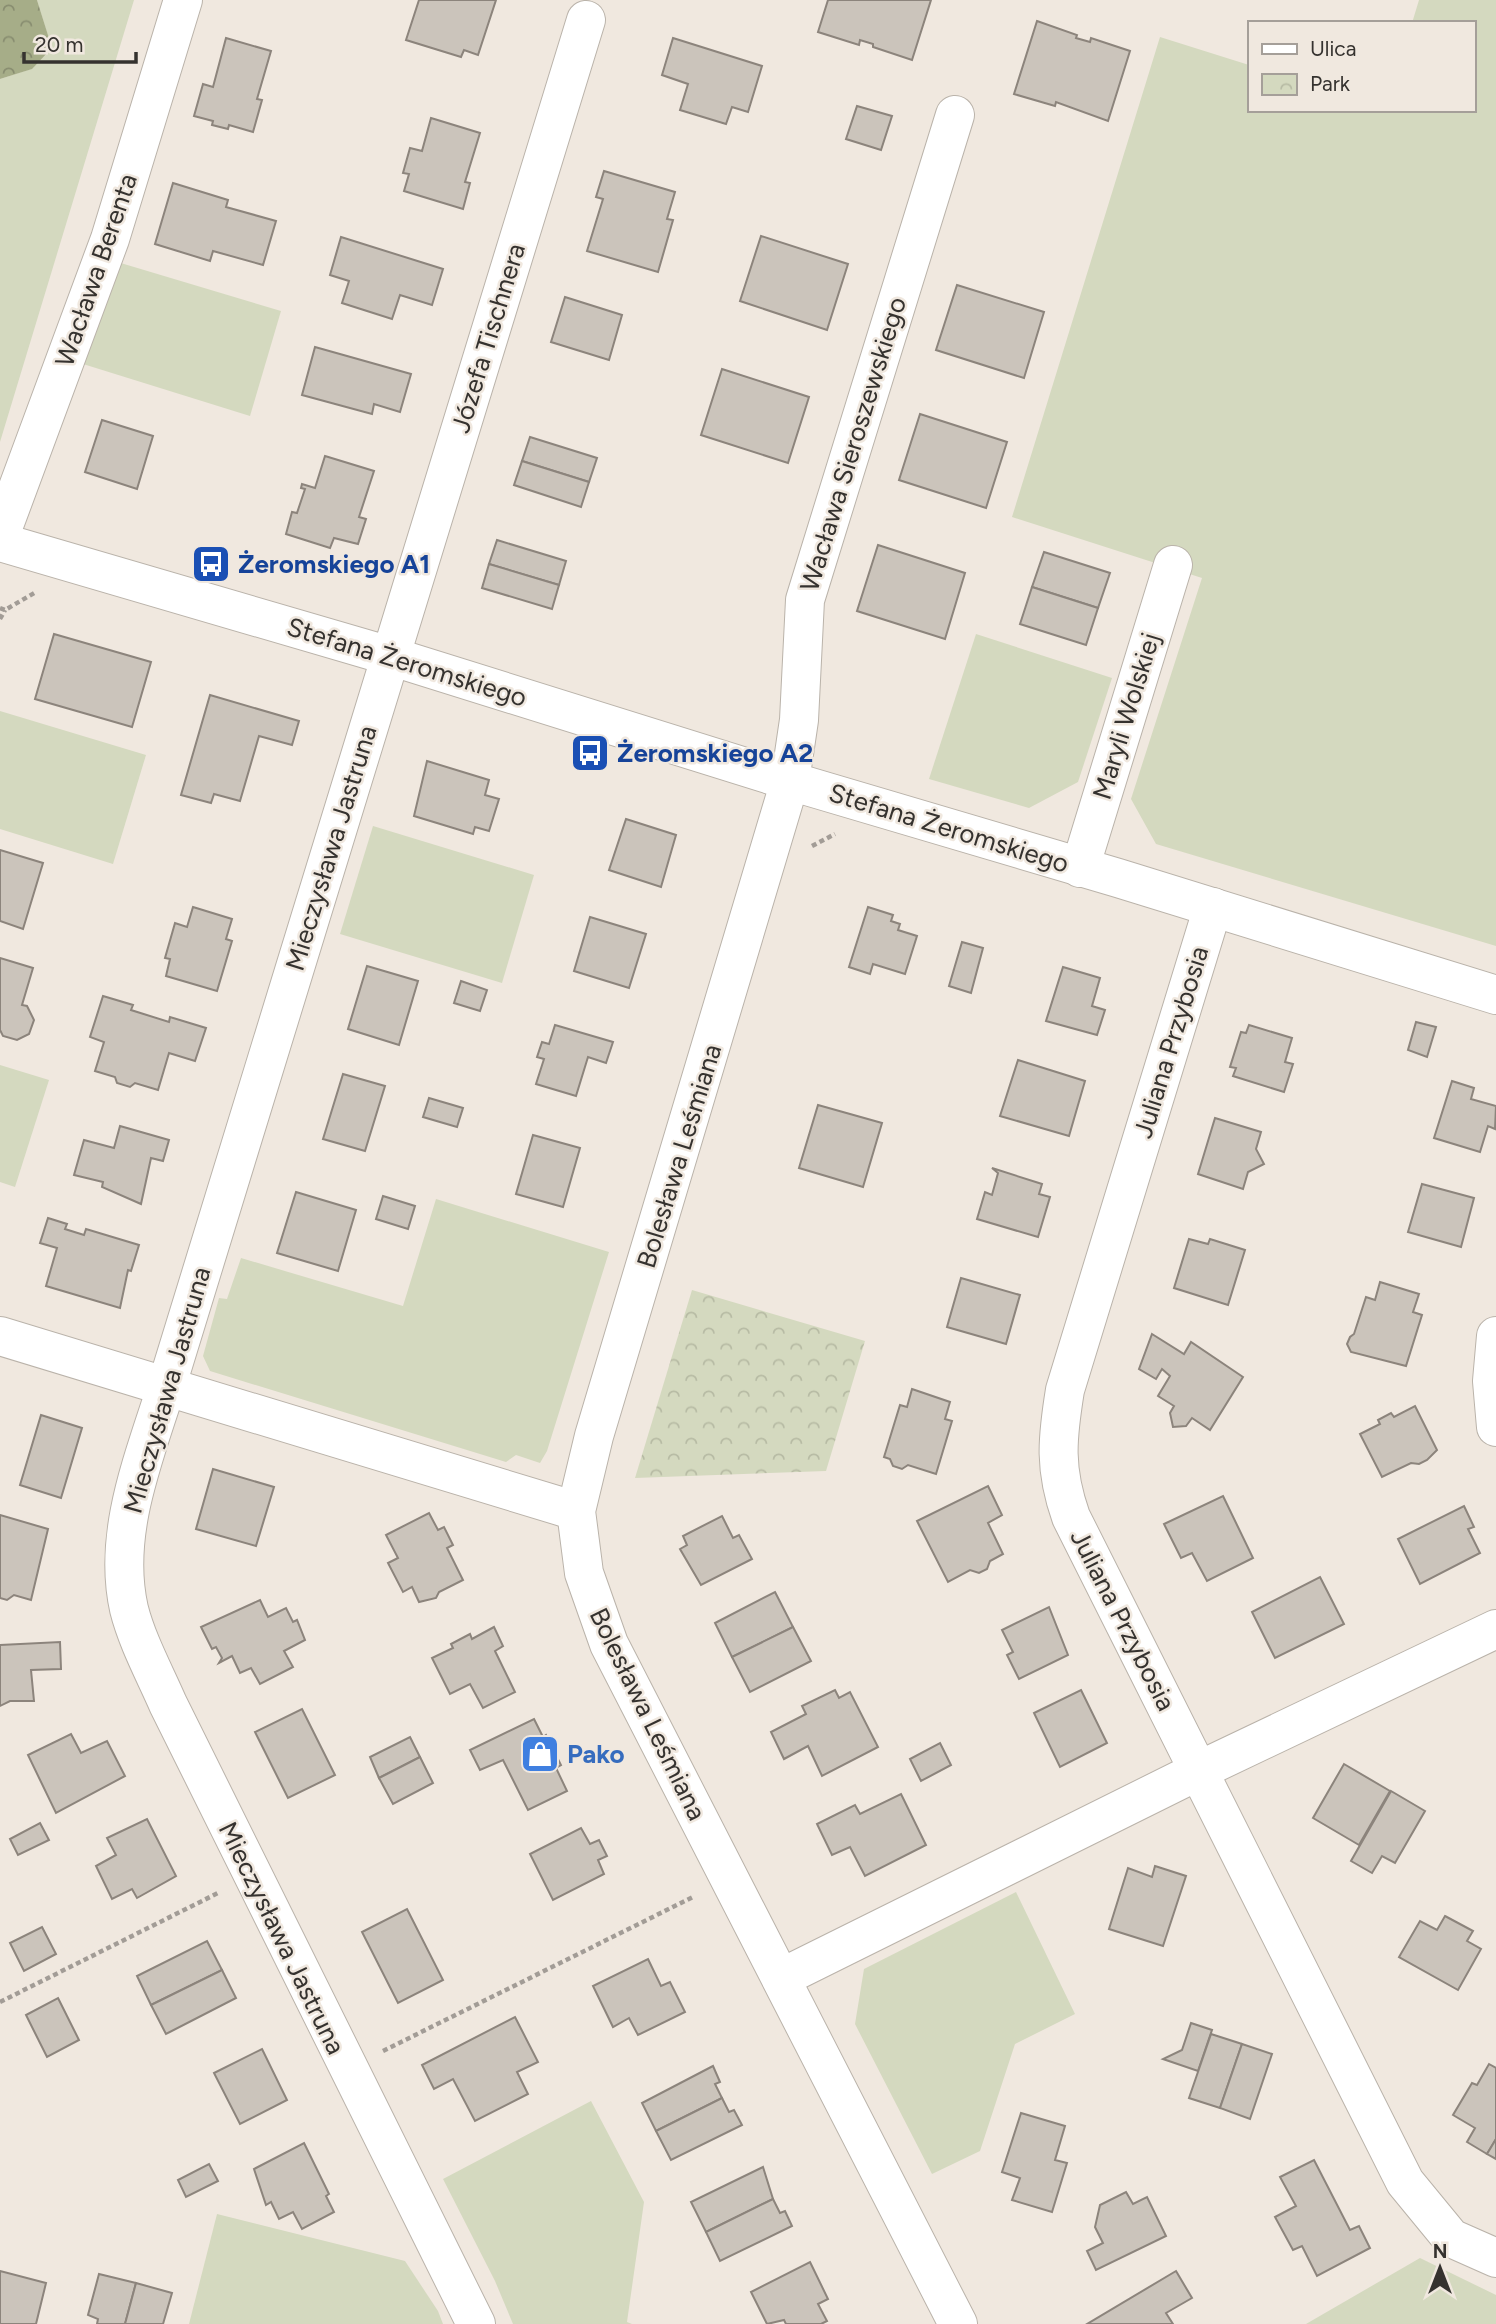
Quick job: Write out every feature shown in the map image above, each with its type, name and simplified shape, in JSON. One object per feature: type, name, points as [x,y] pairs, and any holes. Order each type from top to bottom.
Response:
[{"type":"street","name":"Wacława Berenta","points":[[0,536],[110,239],[183,0]]},
{"type":"street","name":"Józefa Tischnera","points":[[390,656],[586,20]]},
{"type":"street","name":"Wacława Sieroszewskiego","points":[[790,781],[799,720],[804,600],[956,115]]},
{"type":"street","name":"Stefana Żeromskiego","points":[[0,542],[390,656],[790,781],[1213,907],[1496,995]]},
{"type":"street","name":"Maryli Wolskiej","points":[[1080,868],[1173,565]]},
{"type":"street","name":"Mieczysława Jastruna","points":[[390,656],[131,1503],[124,1558],[130,1612],[212,1796],[475,2324]]},
{"type":"street","name":"Bolesława Leśmiana","points":[[790,781],[592,1445],[576,1511],[584,1573],[609,1644],[958,2324]]},
{"type":"street","name":"Juliana Przybosia","points":[[1213,907],[1069,1377],[1056,1456],[1061,1489],[1070,1517],[1200,1770],[1405,2182],[1451,2238],[1496,2258]]},
{"type":"street","points":[[0,1336],[576,1511]]},
{"type":"street","points":[[1496,1336],[1492,1381],[1496,1427]]},
{"type":"street","points":[[781,1978],[1200,1770],[1496,1629]]},
{"type":"path","points":[[0,619],[5,610]]},
{"type":"path","points":[[0,2002],[223,1890]]},
{"type":"path","points":[[379,2053],[703,1892]]},
{"type":"green space","points":[[0,0],[37,0],[52,48],[32,69],[0,79]]},
{"type":"green space","points":[[37,0],[134,0],[0,442],[0,79],[31,69],[52,49]]},
{"type":"green space","points":[[1419,0],[1496,0],[1496,946],[1156,844],[1131,799],[1202,578],[1012,517],[1160,37],[1248,65],[1248,112],[1475,112],[1475,21],[1413,21]]},
{"type":"green space","points":[[114,261],[281,311],[250,416],[83,364]]},
{"type":"green space","points":[[976,634],[1112,678],[1078,782],[1029,808],[929,779]]},
{"type":"green space","points":[[0,711],[146,755],[113,864],[0,829]]},
{"type":"green space","points":[[373,826],[534,875],[502,983],[340,934]]},
{"type":"green space","points":[[0,1065],[49,1080],[15,1187],[0,1182]]},
{"type":"green space","points":[[436,1199],[609,1252],[547,1451],[540,1463],[516,1455],[506,1462],[210,1371],[203,1356],[219,1298],[227,1299],[241,1258],[403,1306]]},
{"type":"green space","points":[[692,1290],[865,1341],[826,1471],[635,1478]]},
{"type":"green space","points":[[1016,1892],[1075,2014],[1015,2044],[980,2151],[932,2174],[855,2024],[864,1969]]},
{"type":"green space","points":[[591,2101],[644,2202],[627,2322],[632,2324],[513,2324],[495,2281],[443,2179]]},
{"type":"green space","points":[[217,2214],[405,2261],[438,2311],[443,2324],[189,2324]]},
{"type":"green space","points":[[1420,2258],[1496,2295],[1496,2324],[1306,2324]]},
{"type":"building","points":[[419,0],[496,0],[478,55],[464,50],[461,57],[406,40]]},
{"type":"building","points":[[828,0],[931,0],[912,60],[860,40],[859,45],[818,32]]},
{"type":"building","points":[[1037,21],[1077,35],[1076,38],[1090,42],[1091,38],[1130,51],[1108,121],[1056,102],[1055,106],[1014,94]]},
{"type":"building","points":[[226,38],[271,51],[257,99],[262,100],[253,132],[229,125],[228,129],[212,125],[213,121],[194,116],[203,84],[213,87]]},
{"type":"building","points":[[673,38],[762,66],[748,112],[732,107],[726,124],[680,110],[688,84],[662,75]]},
{"type":"building","points":[[857,106],[892,116],[881,150],[846,139]]},
{"type":"building","points":[[431,118],[480,133],[465,182],[470,183],[463,209],[404,191],[409,174],[403,173],[410,148],[422,151]]},
{"type":"building","points":[[604,171],[675,192],[667,219],[673,220],[658,272],[587,251],[603,199],[596,197]]},
{"type":"building","points":[[173,183],[228,200],[226,207],[276,221],[263,265],[213,251],[210,261],[155,244]]},
{"type":"building","points":[[761,236],[848,264],[827,330],[740,301]]},
{"type":"building","points":[[341,237],[443,269],[432,305],[400,295],[392,319],[342,303],[349,281],[330,275]]},
{"type":"building","points":[[957,285],[1044,312],[1024,378],[936,350]]},
{"type":"building","points":[[565,297],[622,315],[609,360],[551,342]]},
{"type":"building","points":[[315,347],[411,374],[400,412],[374,404],[372,414],[302,395]]},
{"type":"building","points":[[722,369],[809,397],[788,463],[701,435]]},
{"type":"building","points":[[920,414],[1007,442],[986,508],[899,480]]},
{"type":"building","points":[[102,420],[153,436],[137,489],[85,472]]},
{"type":"building","points":[[530,437],[597,458],[589,482],[522,461]]},
{"type":"building","points":[[325,456],[374,471],[359,517],[366,519],[358,544],[334,538],[330,548],[286,534],[292,512],[297,513],[305,489],[301,488],[302,484],[315,488]]},
{"type":"building","points":[[522,461],[589,482],[581,507],[514,485]]},
{"type":"building","points":[[497,540],[566,561],[559,585],[489,564]]},
{"type":"building","points":[[878,545],[965,573],[945,639],[857,611]]},
{"type":"building","points":[[1044,552],[1110,573],[1098,608],[1032,587]]},
{"type":"building","points":[[489,564],[559,585],[552,609],[482,588]]},
{"type":"building","points":[[1032,587],[1098,608],[1086,645],[1020,624]]},
{"type":"building","points":[[54,634],[151,662],[132,727],[35,699]]},
{"type":"building","points":[[210,695],[299,721],[292,745],[259,736],[240,801],[214,794],[211,803],[181,795]]},
{"type":"building","points":[[427,761],[489,780],[485,795],[499,799],[489,831],[475,827],[473,834],[414,816]]},
{"type":"building","points":[[626,819],[676,835],[661,887],[609,870]]},
{"type":"building","points":[[0,850],[43,863],[23,929],[0,921]]},
{"type":"building","points":[[193,907],[232,919],[226,939],[232,941],[217,991],[166,976],[170,959],[165,958],[175,923],[187,927]]},
{"type":"building","points":[[868,907],[893,915],[891,921],[900,924],[898,930],[917,936],[905,974],[873,964],[870,974],[849,967]]},
{"type":"building","points":[[590,917],[646,934],[629,988],[574,971]]},
{"type":"building","points":[[962,942],[983,948],[971,993],[949,986]]},
{"type":"building","points":[[0,958],[33,968],[22,1005],[27,1006],[34,1020],[29,1034],[17,1040],[3,1036],[0,1030]]},
{"type":"building","points":[[367,966],[418,981],[399,1045],[348,1029]]},
{"type":"building","points":[[1063,967],[1100,978],[1092,1006],[1105,1010],[1097,1035],[1046,1021]]},
{"type":"building","points":[[461,981],[487,990],[480,1011],[454,1003]]},
{"type":"building","points":[[103,996],[133,1005],[131,1010],[169,1022],[170,1017],[206,1028],[195,1061],[169,1053],[158,1090],[135,1083],[130,1087],[117,1083],[115,1077],[95,1071],[104,1042],[90,1037]]},
{"type":"building","points":[[1416,1022],[1436,1027],[1427,1057],[1408,1050]]},
{"type":"building","points":[[555,1025],[613,1042],[606,1063],[588,1057],[576,1096],[536,1084],[544,1059],[537,1057],[542,1042],[549,1044]]},
{"type":"building","points":[[1249,1025],[1292,1038],[1285,1062],[1293,1064],[1284,1092],[1233,1076],[1236,1068],[1230,1067],[1241,1032],[1246,1033]]},
{"type":"building","points":[[1018,1060],[1085,1081],[1069,1136],[1000,1116]]},
{"type":"building","points":[[343,1074],[385,1086],[365,1151],[323,1139]]},
{"type":"building","points":[[1452,1081],[1474,1088],[1471,1099],[1496,1106],[1495,1129],[1488,1126],[1480,1152],[1434,1138]]},
{"type":"building","points":[[429,1098],[463,1108],[457,1127],[423,1117]]},
{"type":"building","points":[[818,1105],[882,1123],[863,1187],[799,1168]]},
{"type":"building","points":[[1215,1118],[1261,1132],[1256,1149],[1264,1164],[1248,1172],[1243,1189],[1198,1174]]},
{"type":"building","points":[[120,1126],[169,1140],[163,1161],[151,1158],[141,1204],[102,1187],[103,1182],[74,1175],[84,1140],[114,1148]]},
{"type":"building","points":[[533,1135],[580,1148],[563,1207],[516,1194]]},
{"type":"building","points":[[992,1168],[1042,1184],[1039,1194],[1050,1197],[1038,1237],[977,1219],[985,1192],[992,1195],[998,1173]]},
{"type":"building","points":[[1422,1184],[1474,1198],[1461,1247],[1408,1232]]},
{"type":"building","points":[[296,1192],[356,1210],[338,1271],[277,1253]]},
{"type":"building","points":[[383,1196],[415,1206],[408,1229],[376,1219]]},
{"type":"building","points":[[48,1218],[67,1224],[65,1229],[84,1235],[86,1229],[139,1245],[131,1271],[128,1270],[120,1308],[46,1286],[57,1248],[40,1243]]},
{"type":"building","points":[[1189,1239],[1208,1244],[1210,1239],[1245,1250],[1228,1305],[1174,1288]]},
{"type":"building","points":[[961,1278],[1020,1295],[1006,1344],[947,1327]]},
{"type":"building","points":[[1380,1282],[1419,1294],[1413,1312],[1422,1315],[1406,1366],[1351,1352],[1347,1344],[1354,1334],[1366,1297],[1375,1300]]},
{"type":"building","points":[[1152,1334],[1184,1354],[1191,1342],[1243,1377],[1210,1430],[1192,1418],[1186,1426],[1173,1427],[1170,1413],[1174,1406],[1158,1396],[1170,1376],[1162,1369],[1156,1379],[1139,1369]]},
{"type":"building","points":[[912,1389],[950,1402],[945,1419],[952,1421],[936,1474],[908,1465],[902,1469],[893,1466],[890,1459],[884,1457],[900,1405],[907,1407]]},
{"type":"building","points":[[1415,1406],[1437,1450],[1419,1464],[1411,1463],[1382,1477],[1360,1434],[1380,1424],[1378,1420],[1391,1413],[1394,1417]]},
{"type":"building","points":[[41,1415],[82,1428],[61,1498],[20,1485]]},
{"type":"building","points":[[213,1469],[274,1487],[256,1546],[196,1529]]},
{"type":"building","points":[[988,1486],[1002,1515],[988,1523],[1003,1554],[990,1561],[987,1569],[979,1573],[970,1570],[948,1582],[917,1521]]},
{"type":"building","points":[[1223,1496],[1253,1558],[1207,1581],[1192,1553],[1181,1558],[1164,1524]]},
{"type":"building","points":[[1464,1506],[1474,1527],[1468,1529],[1480,1553],[1420,1584],[1398,1539]]},
{"type":"building","points":[[429,1513],[438,1530],[444,1527],[453,1545],[447,1548],[463,1580],[439,1592],[436,1598],[419,1602],[412,1587],[403,1592],[388,1563],[398,1558],[386,1535]]},
{"type":"building","points":[[0,1515],[48,1529],[31,1600],[14,1595],[7,1600],[0,1598]]},
{"type":"building","points":[[722,1516],[733,1538],[739,1535],[752,1559],[701,1585],[680,1549],[687,1545],[683,1536]]},
{"type":"building","points":[[1320,1577],[1344,1624],[1275,1658],[1252,1612]]},
{"type":"building","points":[[775,1592],[793,1627],[732,1657],[715,1623]]},
{"type":"building","points":[[260,1600],[268,1617],[286,1608],[293,1622],[297,1620],[305,1640],[284,1651],[293,1667],[260,1684],[251,1668],[240,1673],[232,1656],[219,1663],[222,1658],[216,1647],[212,1649],[201,1627]]},
{"type":"building","points":[[1049,1607],[1068,1655],[1019,1679],[1007,1655],[1013,1652],[1002,1630]]},
{"type":"building","points":[[494,1627],[503,1646],[495,1651],[515,1692],[483,1708],[470,1684],[450,1694],[432,1658],[453,1648],[451,1644],[470,1634],[472,1639]]},
{"type":"building","points":[[793,1627],[811,1661],[750,1692],[732,1657]]},
{"type":"building","points":[[60,1642],[61,1669],[31,1670],[34,1701],[10,1701],[0,1706],[0,1645]]},
{"type":"building","points":[[835,1690],[839,1698],[850,1692],[878,1747],[822,1776],[808,1746],[784,1759],[771,1732],[806,1714],[802,1706]]},
{"type":"building","points":[[1081,1690],[1107,1743],[1060,1767],[1034,1713]]},
{"type":"building","points":[[302,1709],[335,1775],[288,1798],[255,1732]]},
{"type":"building","points":[[534,1719],[543,1737],[546,1735],[561,1765],[556,1768],[567,1791],[528,1810],[503,1760],[480,1770],[470,1750]]},
{"type":"building","points":[[71,1734],[81,1753],[107,1741],[125,1776],[56,1813],[28,1755]]},
{"type":"building","points":[[410,1737],[420,1757],[379,1778],[370,1757]]},
{"type":"building","points":[[940,1743],[951,1765],[921,1781],[910,1759]]},
{"type":"building","points":[[420,1757],[433,1783],[393,1804],[379,1778]]},
{"type":"building","points":[[1344,1764],[1390,1791],[1359,1845],[1313,1818]]},
{"type":"building","points":[[1391,1791],[1425,1811],[1395,1863],[1382,1856],[1372,1873],[1351,1861]]},
{"type":"building","points":[[901,1794],[926,1845],[865,1876],[850,1847],[832,1855],[817,1824],[855,1805],[860,1814]]},
{"type":"building","points":[[147,1819],[176,1876],[137,1898],[132,1889],[112,1899],[96,1866],[116,1855],[107,1838]]},
{"type":"building","points":[[40,1823],[49,1840],[18,1855],[10,1839]]},
{"type":"building","points":[[581,1828],[590,1844],[599,1840],[607,1856],[598,1860],[604,1874],[553,1900],[530,1854]]},
{"type":"building","points":[[1155,1866],[1186,1876],[1163,1946],[1109,1929],[1128,1868],[1152,1877]]},
{"type":"building","points":[[407,1909],[443,1980],[398,2003],[362,1932]]},
{"type":"building","points":[[1445,1916],[1473,1931],[1467,1941],[1481,1949],[1458,1990],[1399,1957],[1420,1921],[1437,1930]]},
{"type":"building","points":[[42,1927],[56,1954],[24,1971],[10,1943]]},
{"type":"building","points":[[207,1941],[222,1970],[151,2005],[137,1976]]},
{"type":"building","points":[[648,1959],[661,1986],[670,1982],[685,2012],[638,2035],[629,2018],[613,2027],[593,1986]]},
{"type":"building","points":[[222,1970],[236,1998],[166,2034],[151,2005]]},
{"type":"building","points":[[58,1998],[79,2040],[47,2057],[26,2015]]},
{"type":"building","points":[[515,2017],[538,2062],[517,2072],[528,2094],[475,2121],[453,2079],[434,2089],[422,2065]]},
{"type":"building","points":[[1191,2023],[1212,2030],[1198,2071],[1163,2059],[1182,2050]]},
{"type":"building","points":[[1211,2034],[1242,2044],[1220,2108],[1189,2098]]},
{"type":"building","points":[[1242,2044],[1272,2054],[1250,2119],[1220,2108]]},
{"type":"building","points":[[262,2049],[287,2100],[240,2124],[214,2073]]},
{"type":"building","points":[[1489,2064],[1496,2068],[1496,2139],[1487,2154],[1467,2142],[1475,2128],[1453,2115],[1472,2083],[1477,2085]]},
{"type":"building","points":[[713,2066],[720,2082],[715,2084],[722,2098],[656,2131],[642,2103]]},
{"type":"building","points":[[722,2098],[729,2112],[734,2110],[742,2125],[671,2160],[656,2131]]},
{"type":"building","points":[[1021,2113],[1065,2126],[1055,2160],[1067,2163],[1052,2212],[1012,2200],[1020,2178],[1002,2172]]},
{"type":"building","points":[[1496,2139],[1496,2159],[1487,2154]]},
{"type":"building","points":[[304,2143],[329,2194],[326,2196],[334,2212],[302,2229],[293,2212],[279,2219],[271,2202],[266,2205],[254,2169]]},
{"type":"building","points":[[1314,2160],[1350,2230],[1359,2226],[1370,2248],[1317,2276],[1302,2246],[1293,2250],[1275,2217],[1296,2206],[1280,2177]]},
{"type":"building","points":[[209,2164],[218,2181],[186,2197],[178,2180]]},
{"type":"building","points":[[763,2167],[773,2199],[706,2232],[691,2202]]},
{"type":"building","points":[[1126,2192],[1133,2204],[1147,2197],[1166,2236],[1096,2270],[1087,2251],[1103,2243],[1095,2227],[1100,2205]]},
{"type":"building","points":[[773,2199],[780,2213],[785,2211],[792,2226],[720,2261],[706,2232]]},
{"type":"building","points":[[810,2262],[828,2299],[818,2304],[827,2321],[821,2324],[786,2324],[784,2320],[767,2324],[751,2292]]},
{"type":"building","points":[[0,2271],[46,2283],[36,2324],[0,2324]]},
{"type":"building","points":[[1176,2271],[1192,2298],[1166,2313],[1173,2324],[1087,2324]]},
{"type":"building","points":[[99,2274],[136,2283],[125,2324],[97,2324],[98,2319],[88,2315]]},
{"type":"building","points":[[136,2283],[172,2293],[163,2324],[125,2324]]},
{"type":"place","name":"Żeromskiego A1","points":[[211,564]]},
{"type":"place","name":"Żeromskiego A2","points":[[590,753]]},
{"type":"place","name":"Pako","points":[[540,1754]]}]
